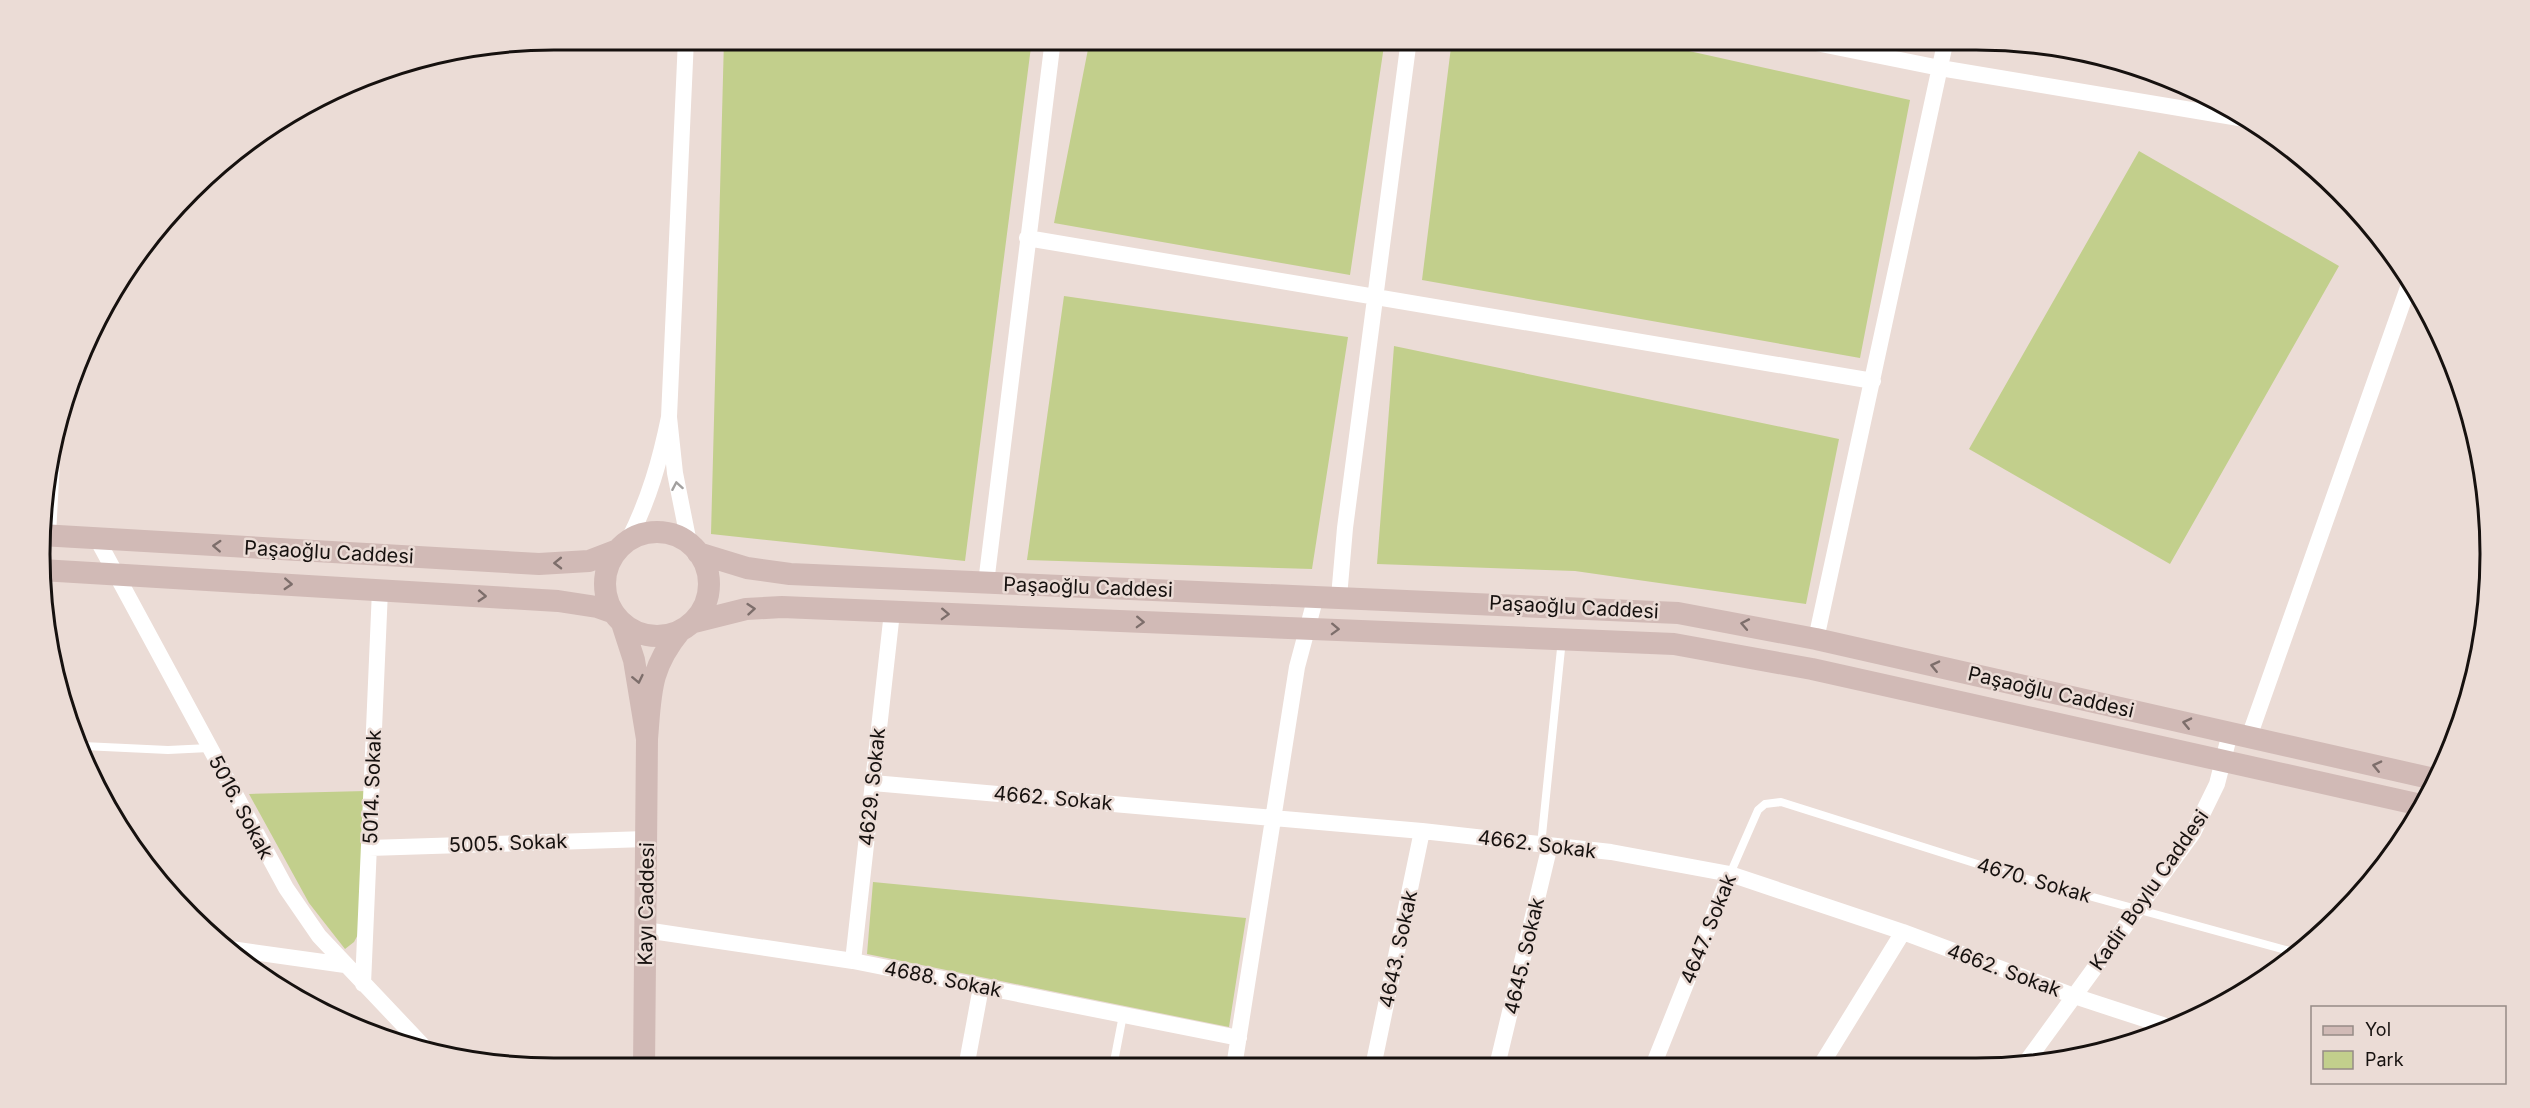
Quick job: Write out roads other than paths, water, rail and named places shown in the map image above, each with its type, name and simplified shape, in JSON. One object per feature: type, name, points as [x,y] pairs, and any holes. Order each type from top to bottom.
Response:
[{"type":"street","points":[[669,417],[649,496],[607,567],[604,585],[608,603],[618,618],[647,636],[664,636],[687,626],[704,608],[709,592],[709,576],[694,548],[675,473],[669,417],[686,50]]},
{"type":"street","points":[[986,583],[1052,50]]},
{"type":"street","points":[[1339,597],[1345,528],[1408,50]]},
{"type":"street","points":[[1851,50],[1940,68],[2226,116]]},
{"type":"street","points":[[1816,639],[1874,381],[1944,50]]},
{"type":"street","points":[[1027,238],[1874,381]]},
{"type":"street","name":"Kadir Boylu Caddesi","points":[[2031,1055],[2193,833],[2209,805],[2223,761],[2239,735],[2406,292]]},
{"type":"street","points":[[622,545],[645,532],[663,532],[694,548]]},
{"type":"street","name":"Paşaoğlu Caddesi","points":[[51,535],[539,564],[589,561],[622,545]]},
{"type":"street","name":"5016. Sokak","points":[[97,538],[286,888],[319,936],[416,1039]]},
{"type":"street","name":"Paşaoğlu Caddesi","points":[[694,548],[747,568],[774,572],[1678,613],[1816,639],[2428,778]]},
{"type":"street","name":"Paşaoğlu Caddesi","points":[[51,571],[558,600],[618,618]]},
{"type":"street","name":"5014. Sokak","points":[[363,984],[380,590]]},
{"type":"street","points":[[1236,1058],[1297,667],[1316,596]]},
{"type":"street","name":"Paşaoğlu Caddesi","points":[[687,626],[722,613],[762,608],[1674,644],[1735,653],[2414,804]]},
{"type":"street","name":"4629. Sokak","points":[[853,961],[892,612]]},
{"type":"street","name":"Kayı Caddesi","points":[[618,618],[634,660],[647,740]]},
{"type":"street","name":"Kayı Caddesi","points":[[644,1058],[647,740],[651,691],[656,666],[687,626]]},
{"type":"street","name":"4662. Sokak","points":[[873,783],[1422,831],[1611,852],[1730,874],[1903,932],[2074,996],[2159,1024]]},
{"type":"street","name":"4643. Sokak","points":[[1375,1058],[1422,831]]},
{"type":"street","name":"5005. Sokak","points":[[369,848],[646,839]]},
{"type":"street","name":"4645. Sokak","points":[[1499,1058],[1545,845]]},
{"type":"street","name":"4647. Sokak","points":[[1656,1058],[1730,874]]},
{"type":"street","name":"4688. Sokak","points":[[645,930],[853,961],[1239,1038]]},
{"type":"street","points":[[1825,1058],[1903,932]]},
{"type":"street","points":[[243,951],[345,965]]},
{"type":"street","points":[[968,1058],[981,987]]},
{"type":"lane","name":"4645. Sokak","points":[[1545,845],[1563,638]]},
{"type":"lane","points":[[88,746],[168,750],[209,748]]},
{"type":"lane","name":"4670. Sokak","points":[[1773,801],[1789,803],[1918,846],[2287,951]]},
{"type":"lane","name":"4647. Sokak","points":[[1730,874],[1758,810],[1773,801]]},
{"type":"lane","points":[[1115,1058],[1123,1015]]}]
